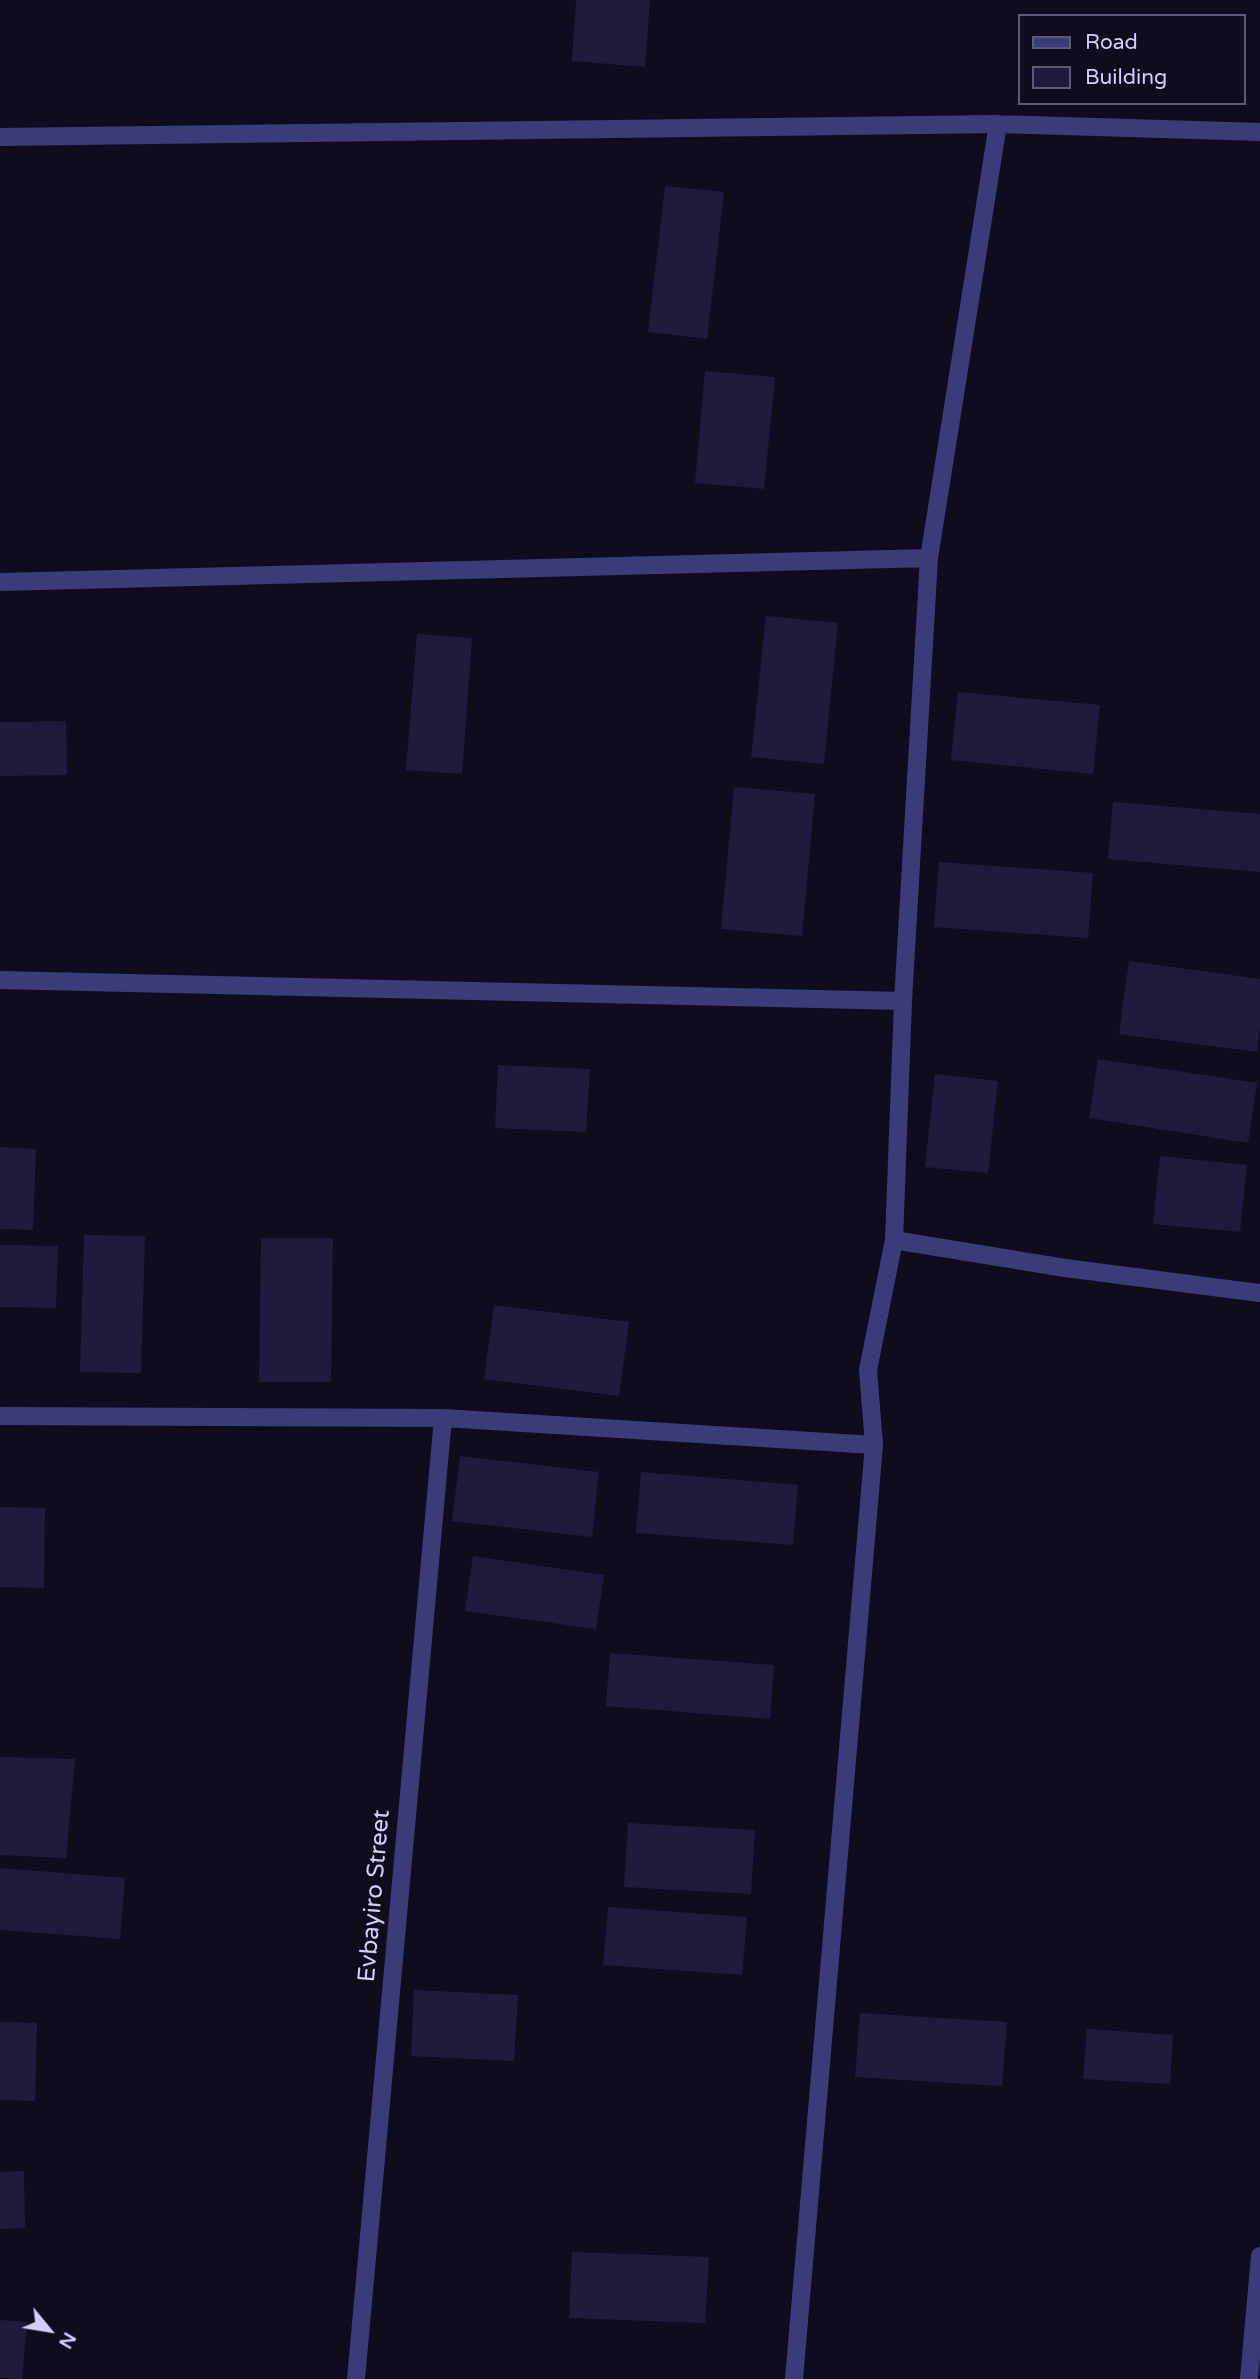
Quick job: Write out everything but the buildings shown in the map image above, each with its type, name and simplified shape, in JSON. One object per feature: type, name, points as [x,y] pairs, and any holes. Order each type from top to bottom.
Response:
[{"type":"street","points":[[0,136],[998,124],[1260,132]]},
{"type":"street","points":[[794,2379],[874,1445],[868,1370],[894,1241],[903,1001],[929,558],[998,124]]},
{"type":"street","points":[[0,582],[929,558]]},
{"type":"street","points":[[0,980],[903,1001]]},
{"type":"street","points":[[894,1241],[1065,1268],[1260,1293]]},
{"type":"street","points":[[0,1416],[443,1418],[874,1445]]},
{"type":"street","name":"Evbayiro Street","points":[[356,2379],[443,1418]]},
{"type":"street","points":[[1249,2379],[1260,2256]]}]
